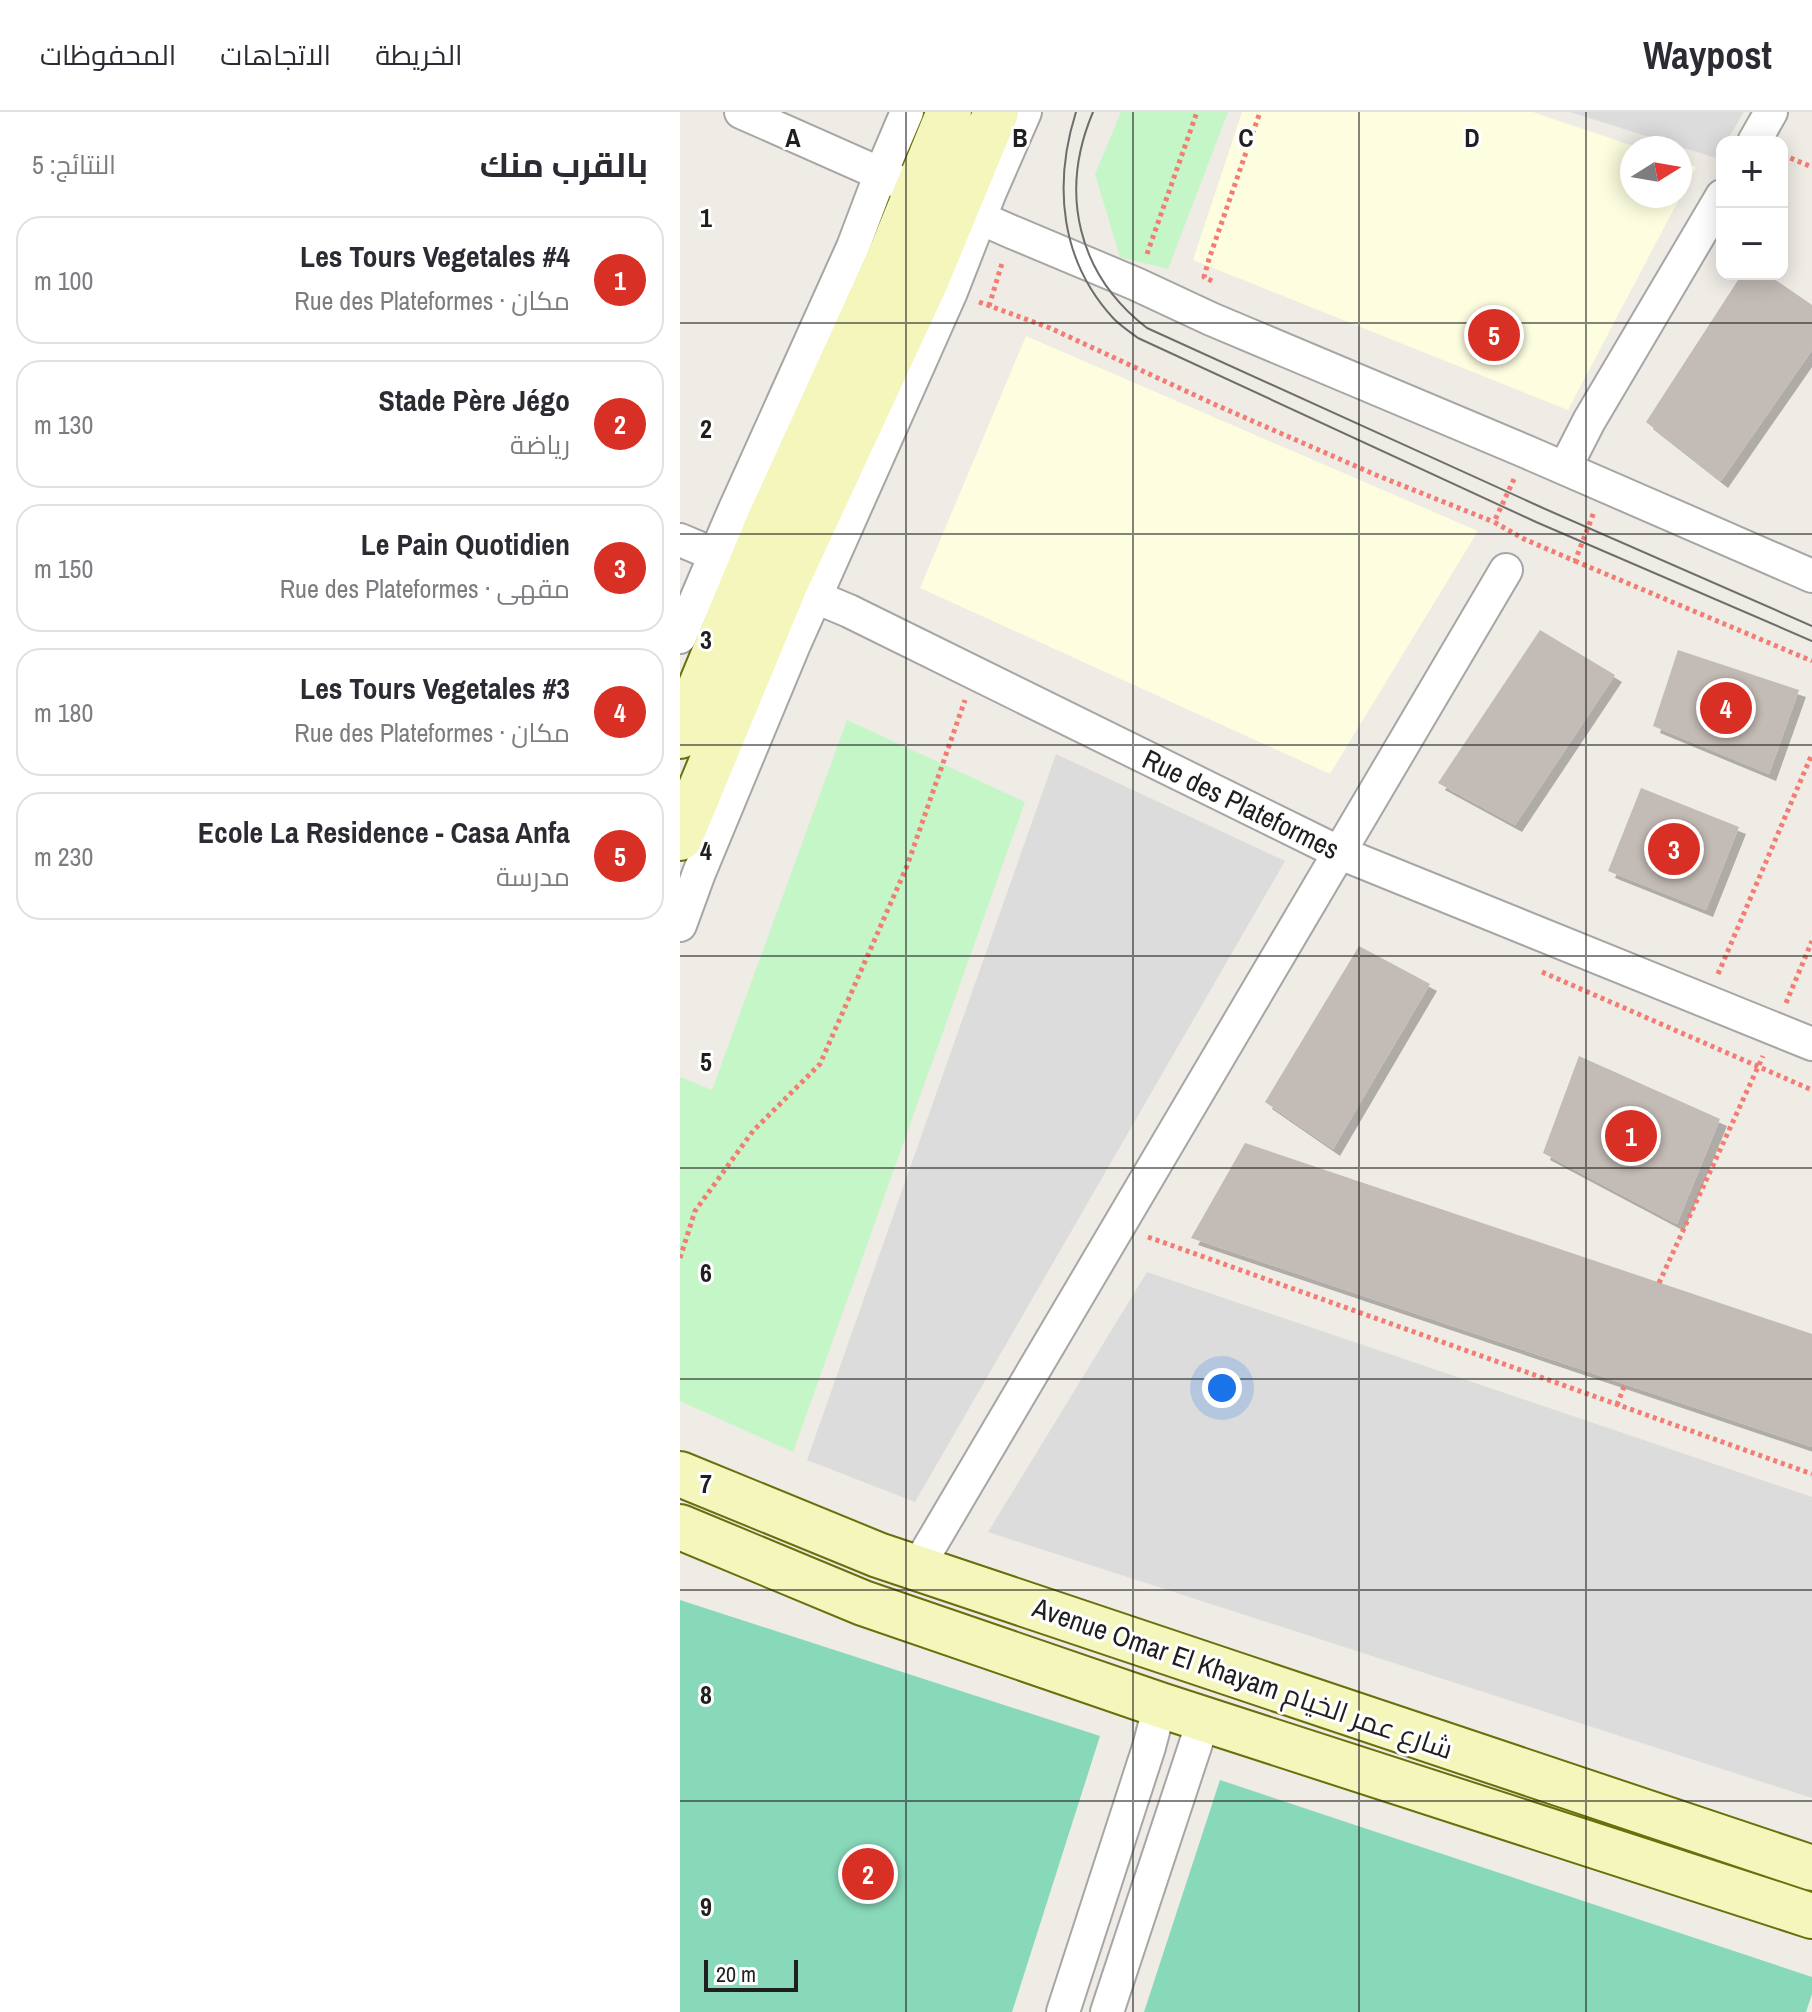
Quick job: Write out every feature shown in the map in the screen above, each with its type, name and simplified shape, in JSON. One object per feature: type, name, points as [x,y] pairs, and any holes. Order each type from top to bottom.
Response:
[{"type":"street","points":[[741,112],[1211,319],[1812,576]]},
{"type":"street","points":[[680,838],[766,576],[887,263],[907,112]]},
{"type":"street","points":[[899,181],[949,112]]},
{"type":"street","points":[[680,925],[711,845],[766,576],[951,292],[968,212],[996,112]]},
{"type":"street","points":[[680,736],[926,281],[968,212],[990,192],[1025,112]]},
{"type":"street","points":[[1757,136],[1771,112]]},
{"type":"street","points":[[1565,468],[1589,421],[1716,206]]},
{"type":"street","name":"Rue des Plateformes","points":[[680,540],[849,611],[1340,853],[1812,1044]]},
{"type":"street","points":[[917,1568],[1506,570]]},
{"type":"street","points":[[680,637],[766,576]]},
{"type":"street","name":"Avenue Omar El Khayam شارع عمر الخيام","points":[[680,1474],[878,1555],[1812,1868]]},
{"type":"street","name":"Avenue Omar El Khayam شارع عمر الخيام","points":[[680,1527],[863,1603],[1160,1705],[1812,1916]]},
{"type":"street","points":[[1063,2012],[1160,1705]]},
{"type":"street","points":[[1107,2012],[1204,1719]]},
{"type":"path","points":[[1136,284],[1197,112]]},
{"type":"path","points":[[1211,319],[1225,288],[1204,277],[1260,112]]},
{"type":"path","points":[[1788,157],[1812,167]]},
{"type":"path","points":[[989,306],[1012,232]]},
{"type":"path","points":[[951,292],[1050,328],[1376,475],[1494,522],[1524,539],[1812,661]]},
{"type":"path","points":[[1494,522],[1527,452]]},
{"type":"path","points":[[1575,561],[1605,486]]},
{"type":"path","points":[[680,1258],[695,1211],[753,1131],[820,1064],[907,866],[974,673]]},
{"type":"path","points":[[1706,1001],[1812,754]]},
{"type":"path","points":[[1659,1283],[1812,941]]},
{"type":"path","points":[[1535,969],[1812,1090]]},
{"type":"path","points":[[1121,1227],[1812,1474]]},
{"type":"path","points":[[1617,1405],[1625,1384]]},
{"type":"shaded area","points":[[1242,112],[1533,112],[1620,142],[1620,208],[1674,208],[1568,410],[1193,260]]},
{"type":"shaded area","points":[[1570,112],[1744,112],[1730,136],[1716,136],[1716,158],[1692,150],[1692,136],[1646,136]]},
{"type":"shaded area","points":[[1026,336],[1478,531],[1330,774],[920,588]]},
{"type":"shaded area","points":[[1056,754],[1285,861],[915,1502],[807,1460]]},
{"type":"shaded area","points":[[1147,1272],[1812,1497],[1812,1798],[988,1532]]},
{"type":"green space","points":[[1121,112],[1228,112],[1168,269],[1120,257],[1095,174]]},
{"type":"green space","points":[[847,720],[1025,802],[793,1452],[680,1401],[680,1077],[712,1090]]},
{"type":"green space","points":[[680,1600],[1100,1736],[1012,2012],[680,2012]]},
{"type":"green space","points":[[1220,1780],[1812,1977],[1812,1994],[1806,2012],[1144,2012]]},
{"type":"building","points":[[1738,280],[1776,280],[1812,305],[1812,350],[1721,481],[1646,422]]},
{"type":"building","points":[[1540,630],[1615,675],[1515,825],[1438,783]]},
{"type":"building","points":[[1678,650],[1799,690],[1769,774],[1653,726]]},
{"type":"building","points":[[1641,788],[1739,827],[1706,910],[1608,871]]},
{"type":"building","points":[[1359,946],[1430,984],[1333,1149],[1265,1102]]},
{"type":"building","points":[[1579,1056],[1720,1119],[1677,1224],[1543,1153]]},
{"type":"building","points":[[1245,1143],[1812,1334],[1812,1447],[1191,1238]]},
{"type":"tram line","points":[[1076,112],[1069,139],[1064,194],[1072,247],[1096,296],[1114,319],[1138,338],[1536,522],[1812,641]]},
{"type":"tram line","points":[[1093,112],[1077,172],[1081,230],[1090,257],[1104,283],[1147,328],[1812,626]]},
{"type":"place","name":"Ecole La Residence - Casa Anfa","points":[[1494,335]]},
{"type":"place","name":"Les Tours Vegetales #3","points":[[1726,708]]},
{"type":"place","name":"Le Pain Quotidien","points":[[1674,849]]},
{"type":"place","name":"Les Tours Vegetales #4","points":[[1631,1136]]},
{"type":"place","name":"Stade Père Jégo","points":[[868,1874]]}]
